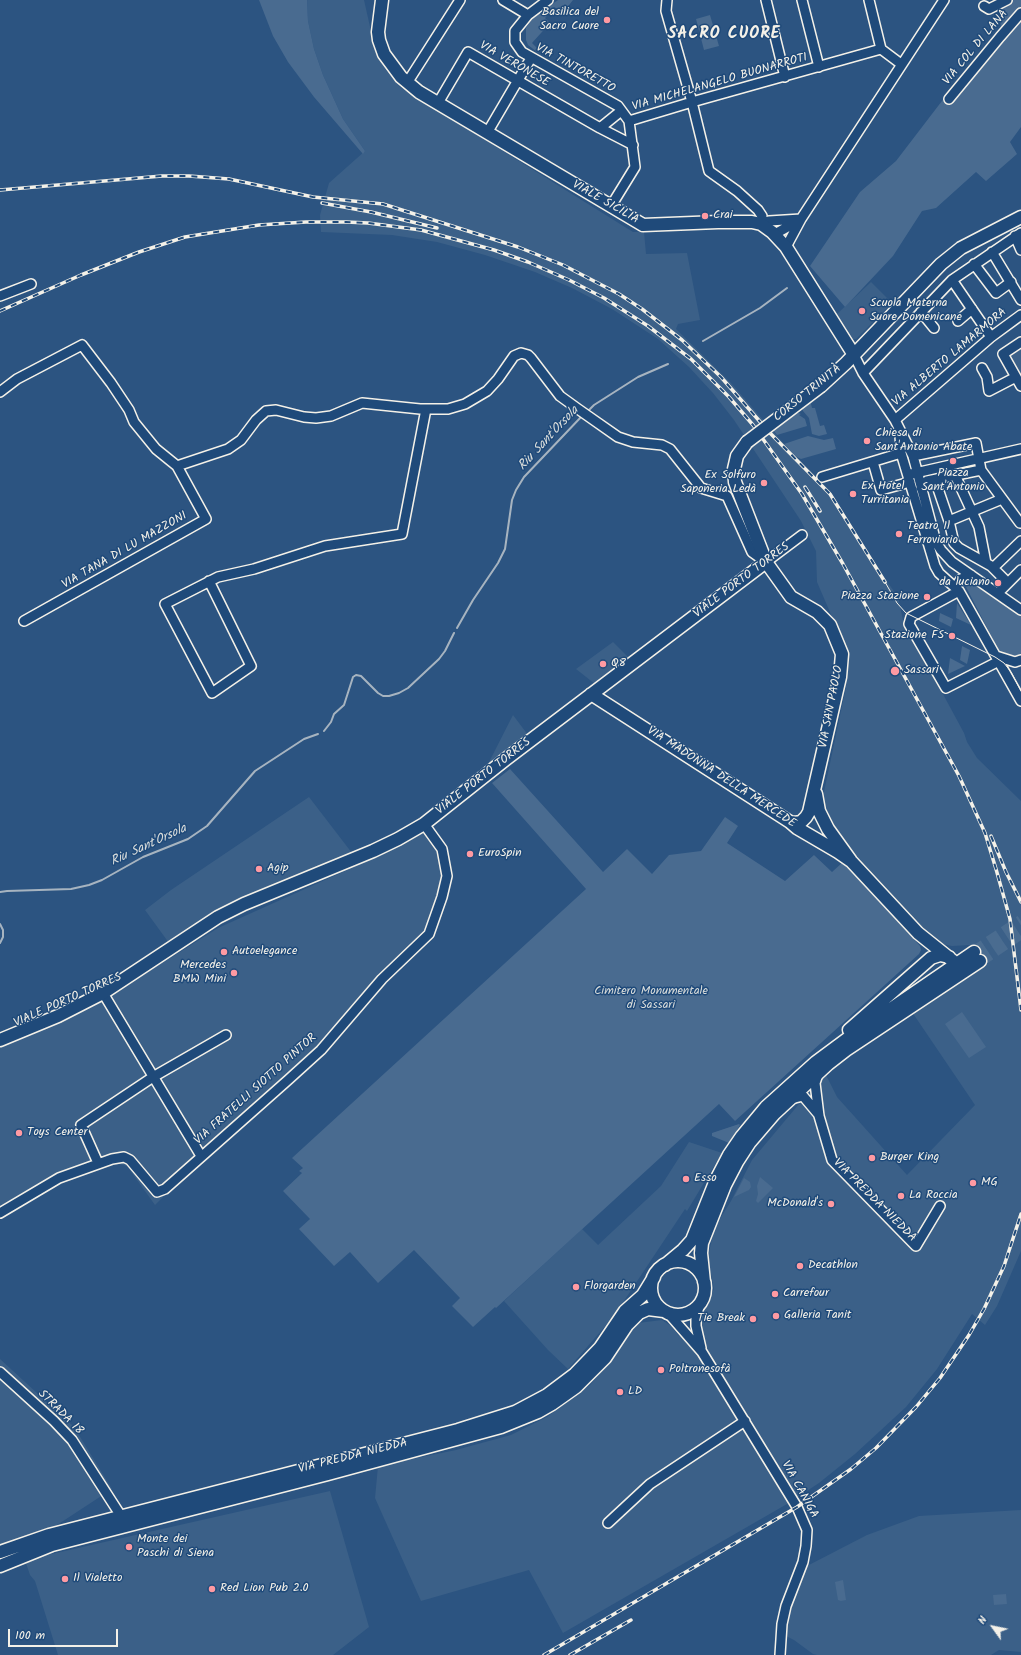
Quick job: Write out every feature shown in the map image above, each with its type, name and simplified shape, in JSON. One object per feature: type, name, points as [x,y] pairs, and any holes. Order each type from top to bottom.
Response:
[{"type":"main road","name":"VIALE SICILIA","points":[[382,0],[378,32],[379,40],[390,63],[407,83],[643,225],[718,222],[752,222],[761,224],[775,234],[786,247],[854,354]]},
{"type":"main road","name":"CORSO TRINITÀ","points":[[766,562],[735,482],[734,469],[737,456],[747,442],[830,379],[941,264],[961,248],[1021,217]]},
{"type":"main road","name":"VIALE PORTO TORRES","points":[[0,1040],[58,1016],[103,993],[218,917],[244,904],[373,851],[424,824],[494,768],[766,562]]},
{"type":"main road","name":"VIA SAN PAOLO","points":[[766,562],[791,597],[817,612],[830,625],[841,648],[842,663],[840,677],[809,812],[806,817],[798,823],[790,822]]},
{"type":"main road","name":"VIA MADONNA DELLA MERCEDE","points":[[591,694],[851,861]]},
{"type":"main road","name":"VIA SAN PAOLO","points":[[815,786],[819,811],[837,842],[851,861],[918,933],[952,961]]},
{"type":"main road","name":"VIA SAN PAOLO","points":[[918,933],[927,948],[926,958],[922,965]]},
{"type":"main road","points":[[817,1067],[846,1050],[951,979],[975,956],[952,961],[847,1039],[817,1067],[766,1107],[742,1136],[729,1155],[716,1180],[692,1240],[683,1250],[659,1270],[654,1277],[651,1292],[658,1306],[666,1312],[677,1315],[686,1314],[694,1310],[703,1297],[704,1282],[701,1253],[702,1243],[725,1185],[750,1142],[774,1114],[789,1100],[817,1067],[842,1036],[931,958],[936,956],[952,961]]},
{"type":"main road","points":[[951,979],[956,971],[952,961]]},
{"type":"main road","name":"VIALE PORTO TORRES","points":[[0,1031],[65,1006],[136,971]]},
{"type":"main road","points":[[665,1265],[673,1262],[689,1264],[698,1272],[704,1282]]},
{"type":"main road","name":"VIA PREDDA NIEDDA","points":[[0,1552],[49,1535],[458,1430],[495,1419],[527,1406],[562,1386],[588,1361],[600,1348],[625,1311],[643,1294],[654,1277]]},
{"type":"main road","name":"VIA PREDDA NIEDDA","points":[[0,1566],[52,1545],[328,1474],[501,1427],[520,1420],[552,1404],[587,1377],[605,1358],[627,1325],[639,1313],[648,1309],[666,1312]]},
{"type":"street","points":[[407,83],[460,0]]},
{"type":"street","points":[[503,0],[528,15],[548,0]]},
{"type":"street","points":[[667,0],[666,11],[692,102],[709,171],[737,191],[758,210],[762,216],[761,224],[770,221],[801,219]]},
{"type":"street","points":[[766,0],[784,77]]},
{"type":"street","points":[[802,0],[819,67]]},
{"type":"street","points":[[869,0],[881,49],[901,64]]},
{"type":"street","points":[[786,247],[801,219],[944,0]]},
{"type":"street","name":"VIA COL DI LANA","points":[[984,6],[989,9],[1007,0]]},
{"type":"street","name":"VIA COL DI LANA","points":[[949,99],[1000,36],[1021,14]]},
{"type":"street","name":"VIA TINTORETTO","points":[[528,15],[515,31],[514,42],[522,52],[618,106],[630,121]]},
{"type":"street","name":"VIA MICHELANGELO BUONARROTI","points":[[611,206],[635,167],[630,121],[881,49]]},
{"type":"street","name":"VIA VERONESE","points":[[438,103],[468,52],[600,128],[633,145]]},
{"type":"street","points":[[488,133],[531,58]]},
{"type":"street","points":[[600,128],[621,111]]},
{"type":"street","points":[[775,234],[801,219]]},
{"type":"street","points":[[1001,228],[1015,236],[1021,250]]},
{"type":"street","points":[[863,373],[952,280],[1015,236]]},
{"type":"street","points":[[992,252],[1021,300]]},
{"type":"street","points":[[974,264],[996,293],[1011,282]]},
{"type":"street","points":[[952,280],[991,337]]},
{"type":"street","points":[[0,296],[31,284]]},
{"type":"street","points":[[958,321],[972,309]]},
{"type":"street","points":[[921,312],[934,328]]},
{"type":"street","name":"VIA ALBERTO LAMARMORA","points":[[895,420],[991,337],[1020,318]]},
{"type":"street","points":[[1021,342],[1003,354],[1021,386]]},
{"type":"street","name":"VIA TANA DI LU MAZZONI","points":[[0,392],[17,379],[82,345],[112,383],[129,410],[134,422],[156,449],[177,466],[206,519],[24,621]]},
{"type":"street","points":[[177,466],[228,449],[241,440],[256,420],[266,411],[276,410],[304,417],[316,418],[331,416],[362,403],[426,409],[448,409],[480,397],[492,387],[514,356],[521,353],[528,355],[531,358],[560,396],[618,437],[633,442],[662,445],[670,449],[701,488],[727,496],[752,552],[766,562]]},
{"type":"street","points":[[854,354],[863,373],[895,420],[900,433],[913,456],[936,542],[941,550],[952,562],[998,593],[1019,605]]},
{"type":"street","points":[[982,368],[987,377],[989,391],[1016,377]]},
{"type":"street","points":[[209,581],[251,666],[212,693],[165,604],[209,581],[218,577],[254,568],[325,546],[402,534],[426,409]]},
{"type":"street","points":[[900,433],[901,453],[935,566],[957,590],[1000,662],[1021,701]]},
{"type":"street","points":[[913,456],[976,443],[981,470],[1021,523]]},
{"type":"street","points":[[873,462],[881,490],[909,478],[917,472],[1021,449]]},
{"type":"street","points":[[822,477],[901,453]]},
{"type":"street","points":[[921,488],[927,481],[981,470]]},
{"type":"street","points":[[956,475],[979,527],[989,566]]},
{"type":"street","points":[[935,480],[949,521],[954,543],[989,566],[1008,583]]},
{"type":"street","points":[[949,521],[1002,499]]},
{"type":"street","name":"VIALE PORTO TORRES","points":[[766,562],[802,536]]},
{"type":"street","points":[[989,566],[1021,541]]},
{"type":"street","points":[[998,593],[1021,570]]},
{"type":"street","points":[[957,590],[957,585],[961,579],[971,575]]},
{"type":"street","points":[[957,590],[911,617],[909,624],[946,688],[1000,662],[1015,662],[1021,660]]},
{"type":"street","name":"VIA FRATELLI SIOTTO PINTOR","points":[[0,1213],[59,1178],[98,1163],[124,1157],[130,1160],[157,1192],[165,1189],[321,1050],[382,979],[429,934],[442,897],[447,876],[442,849],[424,824]]},
{"type":"street","points":[[103,993],[152,1077],[201,1156]]},
{"type":"street","points":[[98,1163],[81,1124],[152,1077],[226,1035]]},
{"type":"street","name":"VIA PREDDA NIEDDA","points":[[817,1067],[815,1083],[819,1116],[832,1160],[916,1246],[940,1206]]},
{"type":"street","name":"VIA PREDDA NIEDDA","points":[[789,1100],[795,1096],[803,1096],[819,1116]]},
{"type":"street","name":"VIA CANIGA","points":[[700,1303],[696,1316],[696,1326],[702,1352]]},
{"type":"street","name":"VIA CANIGA","points":[[666,1312],[702,1352],[797,1507],[807,1530],[803,1562],[786,1606],[782,1624],[780,1655]]},
{"type":"street","name":"STRADA 18","points":[[0,1372],[54,1421],[72,1440],[121,1516]]},
{"type":"street","points":[[608,1523],[650,1484],[745,1421]]},
{"type":"shaded area","points":[[307,0],[364,0],[375,49],[385,69],[400,87],[633,232],[644,232],[646,254],[687,253],[700,320],[678,324],[676,329],[731,383],[785,445],[836,500],[872,560],[898,597],[903,620],[964,733],[967,742],[977,758],[1021,801],[1021,1251],[997,1306],[985,1325],[972,1314],[937,1369],[906,1407],[855,1454],[819,1483],[787,1504],[563,1633],[529,1570],[421,1601],[375,1498],[378,1466],[456,1450],[511,1435],[547,1417],[590,1385],[613,1358],[638,1323],[662,1320],[671,1326],[679,1336],[700,1318],[714,1289],[709,1264],[709,1252],[715,1227],[731,1201],[752,1160],[825,1073],[837,1097],[907,1175],[975,1105],[912,1012],[982,964],[970,945],[952,946],[942,944],[931,936],[840,838],[828,817],[823,801],[824,792],[846,687],[848,654],[817,582],[816,551],[801,521],[734,420],[713,393],[689,367],[658,339],[612,309],[572,288],[535,272],[485,255],[437,242],[392,235],[321,232],[320,215],[329,183],[365,151],[343,119],[323,75],[314,49],[308,21]]},
{"type":"shaded area","name":"Scuola Materna Suore Domenicane","points":[[871,282],[892,303],[856,339],[853,339],[837,314]]},
{"type":"shaded area","points":[[1021,344],[1021,383],[1006,353]]},
{"type":"shaded area","name":"Q8","points":[[613,642],[629,658],[595,684],[576,669]]},
{"type":"shaded area","points":[[513,715],[528,735],[487,766]]},
{"type":"shaded area","points":[[309,797],[352,853],[257,894],[169,943],[145,910],[171,890]]},
{"type":"shaded area","points":[[424,827],[440,851],[443,877],[427,931],[320,1048],[203,1151],[110,996],[218,928],[374,858]]},
{"type":"shaded area","points":[[102,1000],[199,1161],[155,1205],[127,1166],[119,1164],[108,1165],[57,1185],[0,1218],[0,1046]]},
{"type":"shaded area","name":"Florgarden","points":[[689,1142],[722,1153],[687,1211],[685,1209],[614,1316],[568,1369],[548,1350],[504,1301],[582,1229],[598,1245],[661,1186]]},
{"type":"shaded area","points":[[0,1359],[74,1427],[112,1489],[57,1525],[0,1545]]},
{"type":"shaded area","points":[[330,1491],[369,1627],[333,1655],[58,1655],[35,1581],[30,1575],[25,1560]]},
{"type":"shaded area","points":[[1021,1510],[1021,1652],[999,1650],[991,1655],[817,1655],[813,1654],[794,1640],[784,1635],[786,1614],[807,1566],[867,1535],[919,1516]]},
{"type":"green space","points":[[259,0],[307,0],[308,21],[314,49],[323,75],[343,119],[365,151],[363,154],[314,97],[288,62],[273,36]]},
{"type":"green space","points":[[558,0],[573,0],[566,9],[564,6],[560,10],[554,7],[545,18],[550,23],[532,43],[537,48],[535,50],[545,58],[528,45],[526,40],[526,28],[533,18]]},
{"type":"green space","points":[[999,0],[1021,0],[1021,127],[1010,142],[1017,154],[986,181],[976,172],[936,208],[922,211],[893,256],[845,307],[810,266],[860,192],[896,161],[971,63],[1001,29]]},
{"type":"green space","points":[[710,15],[719,46],[704,50],[696,19]]},
{"type":"green space","points":[[810,400],[812,408],[815,408],[820,426],[824,425],[827,434],[819,436],[812,434],[809,418],[803,411],[802,407]]},
{"type":"green space","points":[[795,412],[801,414],[799,415],[805,419],[807,426],[777,435],[773,430]]},
{"type":"green space","points":[[808,436],[824,440],[833,438],[836,449],[801,459],[795,456],[784,444]]},
{"type":"green space","points":[[973,581],[1021,615],[1021,657],[1000,653],[965,585]]},
{"type":"green space","points":[[957,603],[971,625],[956,618]]},
{"type":"green space","points":[[940,613],[953,619],[951,627],[939,621]]},
{"type":"green space","points":[[962,646],[970,650],[967,664],[960,660]]},
{"type":"green space","points":[[950,658],[965,666],[948,674]]},
{"type":"green space","name":"Cimitero Monumentale di Sassari","points":[[510,769],[603,872],[627,849],[652,874],[669,855],[701,851],[725,817],[738,826],[727,843],[785,881],[814,855],[832,872],[843,862],[920,946],[921,950],[919,954],[735,1121],[719,1104],[496,1308],[495,1307],[473,1327],[452,1306],[460,1298],[414,1250],[378,1283],[350,1252],[334,1266],[299,1229],[310,1219],[283,1191],[302,1173],[299,1171],[303,1168],[292,1158],[586,889],[492,783]]},
{"type":"green space","points":[[962,1012],[986,1047],[969,1058],[945,1024]]},
{"type":"green space","points":[[739,1124],[740,1125],[729,1143],[712,1136],[712,1133]]},
{"type":"green space","points":[[760,1177],[773,1188],[758,1203],[756,1201],[758,1194],[757,1186]]},
{"type":"green space","points":[[744,1178],[750,1182],[751,1187],[749,1190],[734,1197]]},
{"type":"green space","points":[[843,1580],[846,1600],[841,1601],[838,1600],[835,1582]]},
{"type":"green space","points":[[1006,1594],[1007,1604],[994,1605],[993,1595]]},
{"type":"waterway","name":"Riu Sant'Orsola","points":[[703,341],[760,308],[787,288]]},
{"type":"waterway","name":"Riu Sant'Orsola","points":[[587,412],[594,405],[638,377],[668,364]]},
{"type":"waterway","name":"Riu Sant'Orsola","points":[[457,628],[473,600],[498,563],[505,549],[512,500],[516,490],[524,477],[582,416]]},
{"type":"waterway","name":"Riu Sant'Orsola","points":[[324,731],[331,722],[334,714],[344,705],[353,677],[356,675],[361,676],[383,696],[399,693],[408,688],[439,659],[454,633]]},
{"type":"waterway","name":"Riu Sant'Orsola","points":[[0,892],[71,889],[89,885],[102,880],[143,857],[188,839],[207,826],[255,771],[304,739],[318,734]]},
{"type":"waterway","name":"Riu Sant'Orsola","points":[[0,924],[3,930],[3,937],[0,943]]},
{"type":"tunnel","points":[[974,952],[1021,921]]},
{"type":"tunnel","points":[[980,961],[1021,933]]},
{"type":"tram line","points":[[885,582],[897,603],[906,613],[995,657],[1004,663],[1011,672],[1021,691]]},
{"type":"railway","points":[[0,190],[162,176],[189,176],[229,179],[313,197],[383,204],[518,247],[563,265],[619,294],[642,309],[682,340],[721,377],[769,432],[830,494],[885,582]]},
{"type":"railway","points":[[322,203],[371,212],[437,228]]},
{"type":"railway","points":[[0,311],[81,275],[139,252],[185,237],[259,225],[306,222],[346,222],[368,223],[421,230],[494,250],[528,262],[569,280],[604,298],[648,326],[691,359],[729,397],[753,425],[802,494],[843,564],[959,776],[985,833],[1010,919],[1021,1010]]},
{"type":"railway","points":[[805,487],[820,511]]},
{"type":"railway","points":[[991,836],[1006,872],[1021,902]]},
{"type":"railway","points":[[544,1655],[797,1507],[851,1469],[876,1448],[916,1407],[940,1378],[969,1335],[984,1309],[1004,1266],[1021,1214]]},
{"type":"railway","points":[[570,1655],[631,1620]]},
{"type":"place","name":"Basilica del Sacro Cuore","points":[[607,20]]},
{"type":"place","name":"Crai","points":[[705,216]]},
{"type":"place","name":"Scuola Materna Suore Domenicane","points":[[862,311]]},
{"type":"place","name":"Chiesa di Sant'Antonio Abate","points":[[867,441]]},
{"type":"place","name":"Piazza Sant'Antonio","points":[[953,461]]},
{"type":"place","name":"Ex Solfuro Saponeria Ledà","points":[[764,483]]},
{"type":"place","name":"Ex Hotel Turritania","points":[[853,494]]},
{"type":"place","name":"Teatro Il Ferroviario","points":[[899,534]]},
{"type":"place","name":"da luciano","points":[[998,583]]},
{"type":"place","name":"Piazza Stazione","points":[[927,597]]},
{"type":"place","name":"Stazione FS","points":[[952,636]]},
{"type":"place","name":"Q8","points":[[603,664]]},
{"type":"place","name":"Sassari","points":[[895,671]]},
{"type":"place","name":"EuroSpin","points":[[470,854]]},
{"type":"place","name":"Agip","points":[[259,869]]},
{"type":"place","name":"Autoelegance","points":[[224,952]]},
{"type":"place","name":"Mercedes BMW Mini","points":[[234,973]]},
{"type":"place","name":"Toys Center","points":[[19,1133]]},
{"type":"place","name":"Burger King","points":[[872,1158]]},
{"type":"place","name":"Esso","points":[[686,1179]]},
{"type":"place","name":"MG","points":[[973,1183]]},
{"type":"place","name":"La Roccia","points":[[901,1196]]},
{"type":"place","name":"McDonald's","points":[[831,1204]]},
{"type":"place","name":"Decathlon","points":[[800,1266]]},
{"type":"place","name":"Florgarden","points":[[576,1287]]},
{"type":"place","name":"Carrefour","points":[[775,1294]]},
{"type":"place","name":"Galleria Tanit","points":[[776,1316]]},
{"type":"place","name":"Tie Break","points":[[753,1319]]},
{"type":"place","name":"Poltronesofà","points":[[661,1370]]},
{"type":"place","name":"LD","points":[[620,1392]]},
{"type":"place","name":"Monte dei Paschi di Siena","points":[[129,1547]]},
{"type":"place","name":"Il Vialetto","points":[[65,1579]]},
{"type":"place","name":"Red Lion Pub 2.0","points":[[212,1589]]},
{"type":"district","name":"SACRO CUORE","points":[[724,35]]}]
